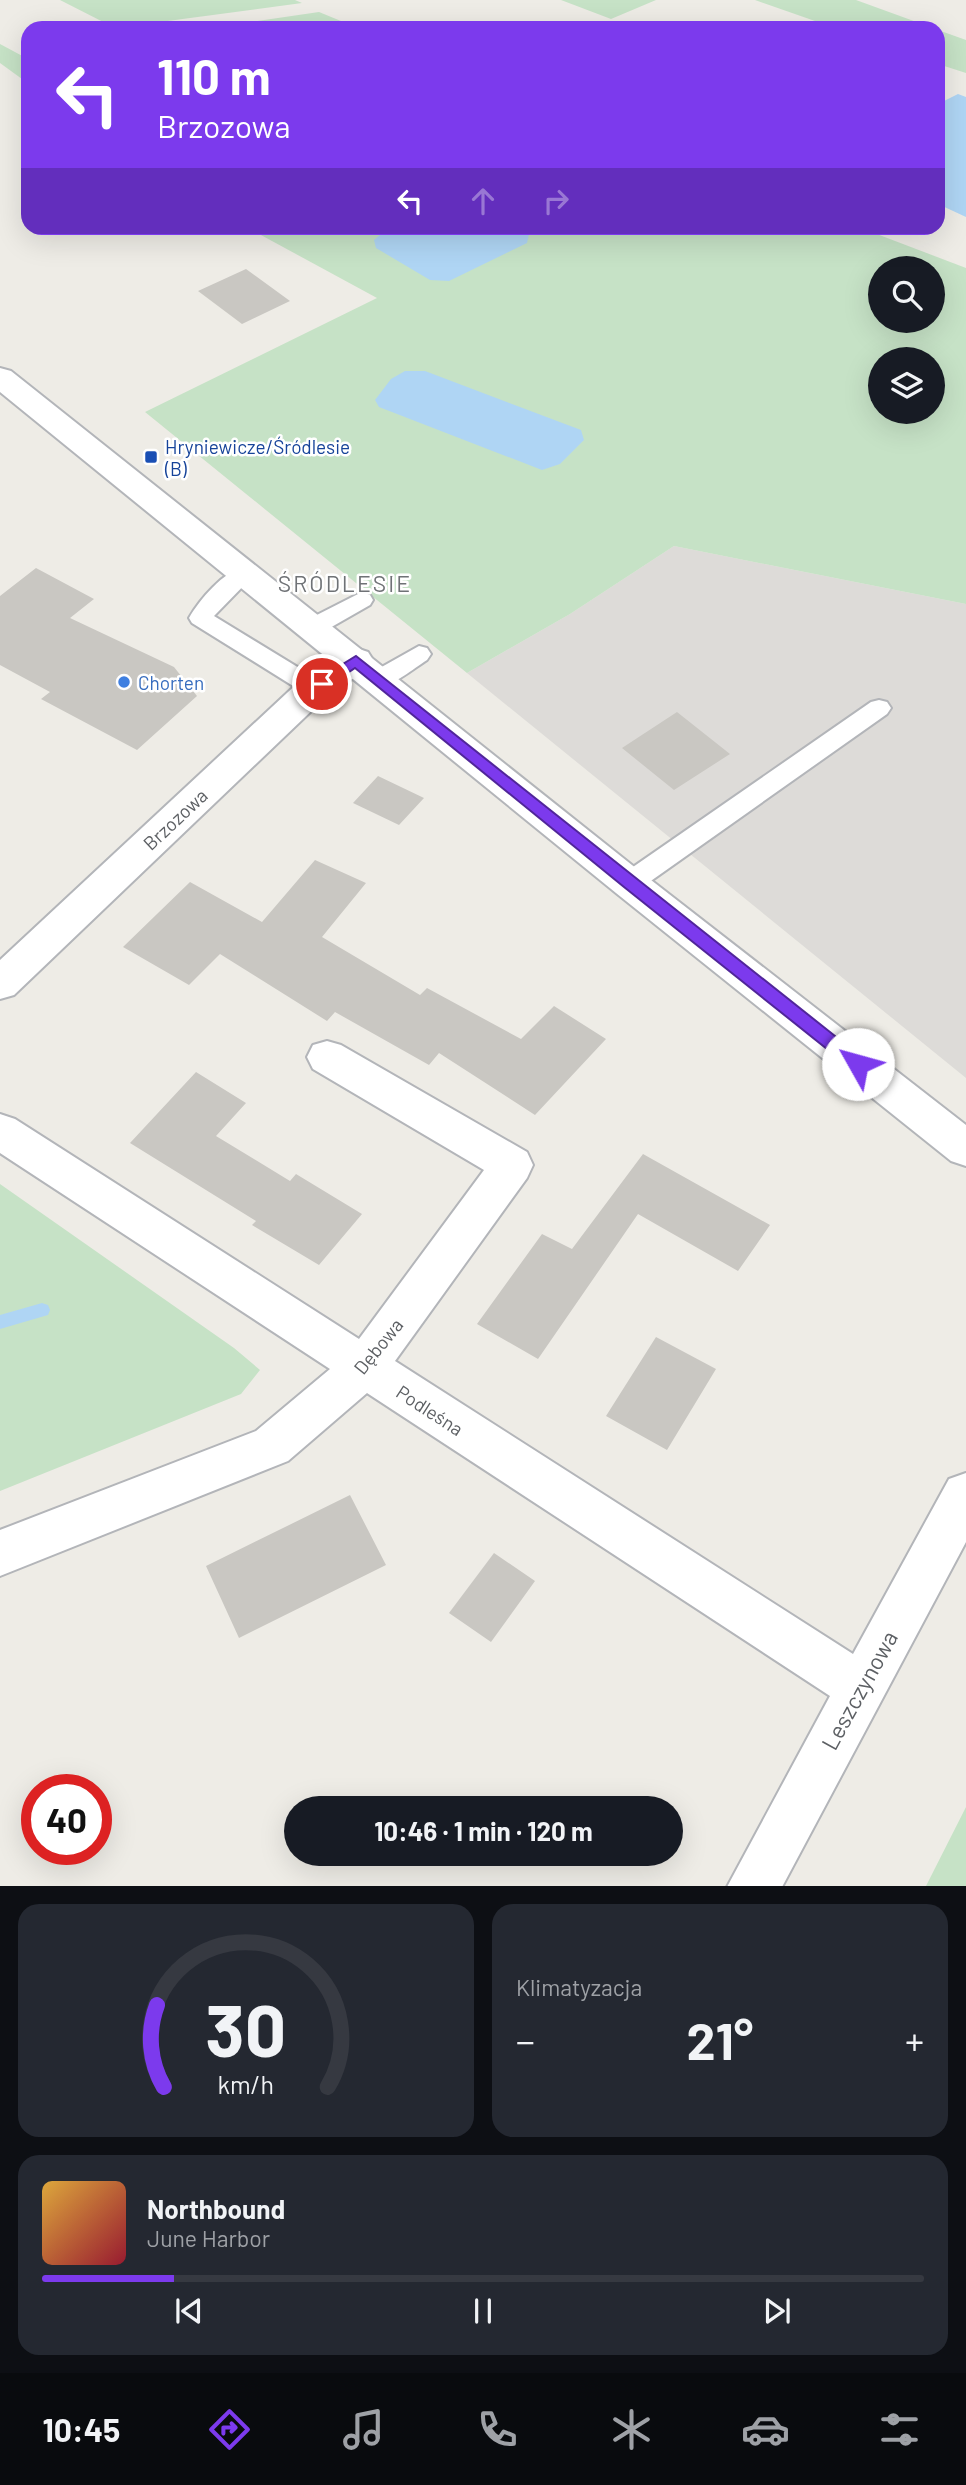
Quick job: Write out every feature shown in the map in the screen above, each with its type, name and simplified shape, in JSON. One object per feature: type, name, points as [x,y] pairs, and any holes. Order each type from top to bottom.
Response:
[{"type":"street","points":[[0,377],[629,883],[966,1149]]},
{"type":"street","name":"Brzozowa","points":[[0,984],[314,688],[367,670]]},
{"type":"street","name":"Dębowa","points":[[0,1553],[272,1446],[364,1368],[512,1166],[327,1057]]},
{"type":"street","name":"Podleśna","points":[[0,1131],[860,1687]]},
{"type":"street","name":"Leszczynowa","points":[[753,1886],[966,1495]]},
{"type":"lane","points":[[245,573],[228,587],[200,618],[314,688]]},
{"type":"lane","points":[[313,627],[362,600]]},
{"type":"lane","points":[[367,670],[419,654]]},
{"type":"lane","points":[[629,883],[879,708]]},
{"type":"shaded area","points":[[674,546],[966,604],[966,1078],[467,673],[570,614]]},
{"type":"green space","points":[[60,0],[295,0],[302,3],[167,21],[101,21]]},
{"type":"green space","points":[[561,0],[656,0],[611,19]]},
{"type":"green space","points":[[755,0],[856,0],[914,21],[815,21]]},
{"type":"green space","points":[[319,12],[341,21],[258,21]]},
{"type":"green space","points":[[945,32],[966,40],[966,73],[945,66]]},
{"type":"green space","points":[[0,44],[21,55],[21,78],[0,63]]},
{"type":"green space","points":[[261,235],[879,235],[934,256],[868,256],[868,333],[945,333],[945,260],[966,268],[966,604],[674,546],[570,614],[467,673],[145,412],[377,298]]},
{"type":"green space","points":[[0,1184],[234,1348],[260,1370],[241,1394],[0,1491]]},
{"type":"green space","points":[[966,1807],[966,1886],[926,1886]]},
{"type":"water","points":[[958,94],[966,97],[966,217],[945,207],[945,100]]},
{"type":"water","points":[[380,235],[529,235],[527,243],[449,281],[430,280],[376,248],[374,240]]},
{"type":"water","points":[[405,371],[425,371],[581,430],[584,440],[560,464],[542,470],[379,407],[375,400],[391,379]]},
{"type":"building","points":[[246,269],[290,301],[242,324],[198,291]]},
{"type":"building","points":[[36,568],[94,599],[70,618],[174,667],[197,696],[137,750],[41,699],[50,692],[0,665],[0,596]]},
{"type":"building","points":[[677,712],[730,754],[674,790],[622,748]]},
{"type":"building","points":[[378,776],[424,798],[399,825],[353,803]]},
{"type":"building","points":[[315,860],[366,883],[322,937],[420,995],[427,988],[521,1039],[554,1006],[606,1039],[535,1115],[439,1053],[429,1065],[335,1012],[327,1021],[220,954],[189,985],[123,947],[190,882],[262,922]]},
{"type":"building","points":[[196,1072],[246,1103],[216,1136],[290,1181],[296,1174],[362,1214],[319,1265],[252,1225],[256,1221],[130,1143]]},
{"type":"building","points":[[643,1154],[770,1225],[738,1271],[638,1214],[538,1359],[477,1324],[542,1234],[572,1249]]},
{"type":"building","points":[[656,1337],[716,1369],[667,1450],[606,1416]]},
{"type":"building","points":[[350,1495],[386,1565],[239,1638],[206,1566]]},
{"type":"building","points":[[494,1553],[535,1581],[491,1642],[449,1613]]},
{"type":"waterway","points":[[0,1322],[42,1310]]},
{"type":"place","name":"Hryniewicze/Śródlesie (B)","points":[[151,457]]},
{"type":"place","name":"Chorten","points":[[124,682]]},
{"type":"district","name":"ŚRÓDLESIE","points":[[345,583]]},
{"type":"route","points":[[322,684],[356,660],[629,883],[858,1064]]}]
